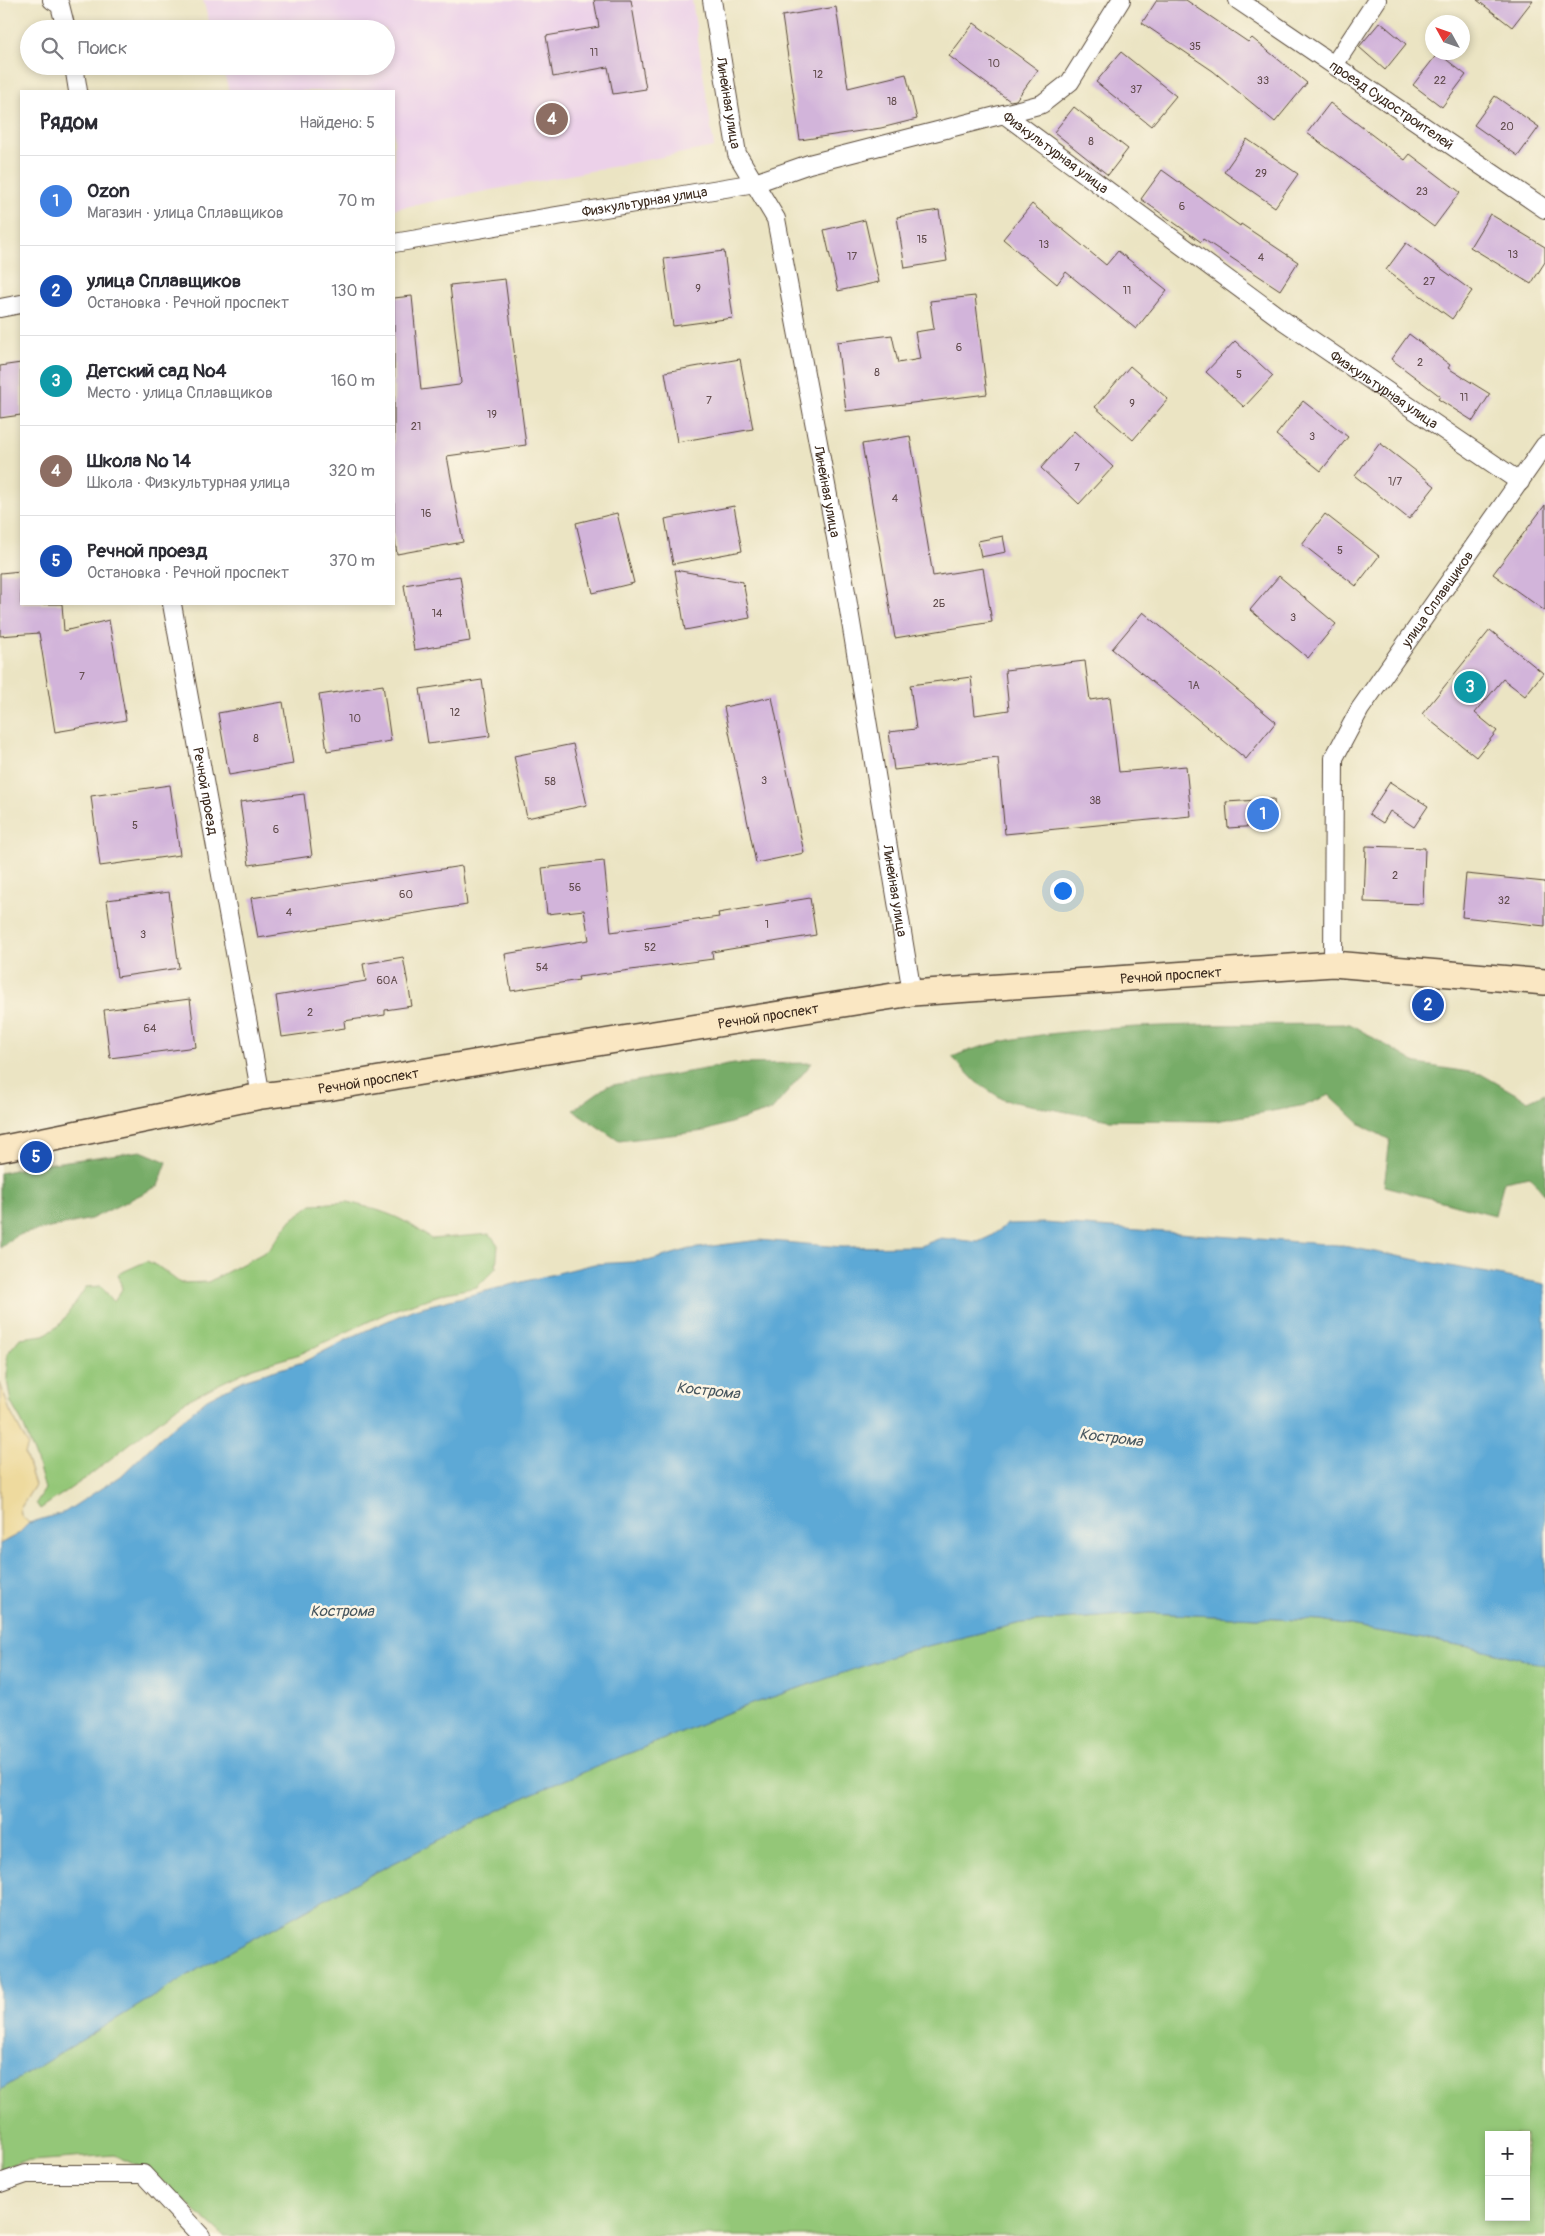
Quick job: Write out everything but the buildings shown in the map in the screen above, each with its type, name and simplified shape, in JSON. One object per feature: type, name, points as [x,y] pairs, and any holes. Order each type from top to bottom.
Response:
[{"type":"street","name":"Линейная улица","points":[[712,0],[737,154],[776,219],[845,586],[912,993]]},
{"type":"street","points":[[1004,114],[1042,104],[1070,82],[1121,0]]},
{"type":"street","name":"проезд Судостроителей","points":[[1238,0],[1545,209]]},
{"type":"street","points":[[1334,65],[1377,0]]},
{"type":"street","points":[[56,3],[63,20]]},
{"type":"street","points":[[75,75],[78,90]]},
{"type":"street","name":"Физкультурная улица","points":[[395,243],[754,183],[809,164],[1004,114],[1284,321],[1520,482]]},
{"type":"street","points":[[0,308],[20,304]]},
{"type":"street","name":"улица Сплавщиков","points":[[1333,964],[1334,758],[1360,709],[1545,445]]},
{"type":"street","name":"Речной проезд","points":[[172,605],[261,1096]]},
{"type":"street","name":"Речной проспект","points":[[0,1149],[261,1096],[333,1087],[912,993],[1333,964],[1545,982]]},
{"type":"street","points":[[0,2183],[26,2174],[143,2174],[201,2236]]},
{"type":"shaded area","points":[[203,0],[692,0],[714,147],[395,209],[395,90],[229,90],[225,75],[395,75],[395,20],[209,20]]},
{"type":"green space","points":[[1350,1024],[1418,1064],[1481,1074],[1528,1101],[1545,1093],[1545,1195],[1529,1176],[1504,1181],[1495,1215],[1384,1186],[1390,1140],[1360,1124],[1329,1095],[1306,1105],[1216,1121],[1109,1120],[1004,1100],[976,1082],[952,1057],[1008,1040],[1046,1034],[1135,1027]]},
{"type":"green space","points":[[812,1063],[772,1110],[705,1131],[619,1141],[573,1110],[607,1086],[734,1064]]},
{"type":"green space","points":[[141,1151],[167,1162],[158,1186],[91,1219],[17,1235],[0,1248],[0,1173],[38,1165]]},
{"type":"green space","points":[[348,1202],[391,1215],[421,1231],[431,1239],[490,1234],[498,1245],[496,1268],[477,1287],[446,1293],[393,1310],[300,1354],[253,1368],[182,1403],[86,1478],[40,1509],[36,1503],[45,1489],[37,1461],[22,1422],[11,1403],[7,1380],[7,1354],[20,1338],[44,1335],[60,1325],[86,1287],[101,1286],[114,1302],[122,1289],[118,1274],[147,1261],[159,1267],[180,1283],[208,1282],[269,1250],[291,1220],[312,1204]]},
{"type":"green space","points":[[1150,1613],[1321,1621],[1481,1649],[1545,1665],[1545,2236],[224,2236],[153,2173],[114,2155],[18,2162],[0,2169],[0,2090],[200,1968],[370,1875],[531,1794],[732,1711],[907,1651],[1021,1623]]},
{"type":"sand","points":[[0,1383],[10,1411],[28,1445],[25,1454],[35,1485],[20,1509],[21,1515],[29,1523],[18,1534],[0,1544]]},
{"type":"water","name":"Кострома","points":[[1045,1223],[1338,1245],[1545,1284],[1545,1665],[1481,1649],[1321,1621],[1150,1613],[1021,1623],[907,1651],[732,1711],[531,1794],[370,1875],[200,1968],[0,2090],[0,1544],[18,1534],[29,1523],[65,1512],[123,1474],[161,1437],[207,1399],[246,1379],[303,1362],[358,1334],[414,1309],[594,1264],[648,1261],[690,1249],[759,1240],[842,1247],[920,1246],[941,1238],[978,1242],[991,1236],[1007,1224]]},
{"type":"place","name":"Школа № 14","points":[[552,119]]},
{"type":"place","name":"Детский сад №4","points":[[1470,687]]},
{"type":"place","name":"Ozon","points":[[1263,814]]},
{"type":"place","name":"улица Сплавщиков","points":[[1428,1005]]},
{"type":"place","name":"Речной проезд","points":[[36,1157]]}]
